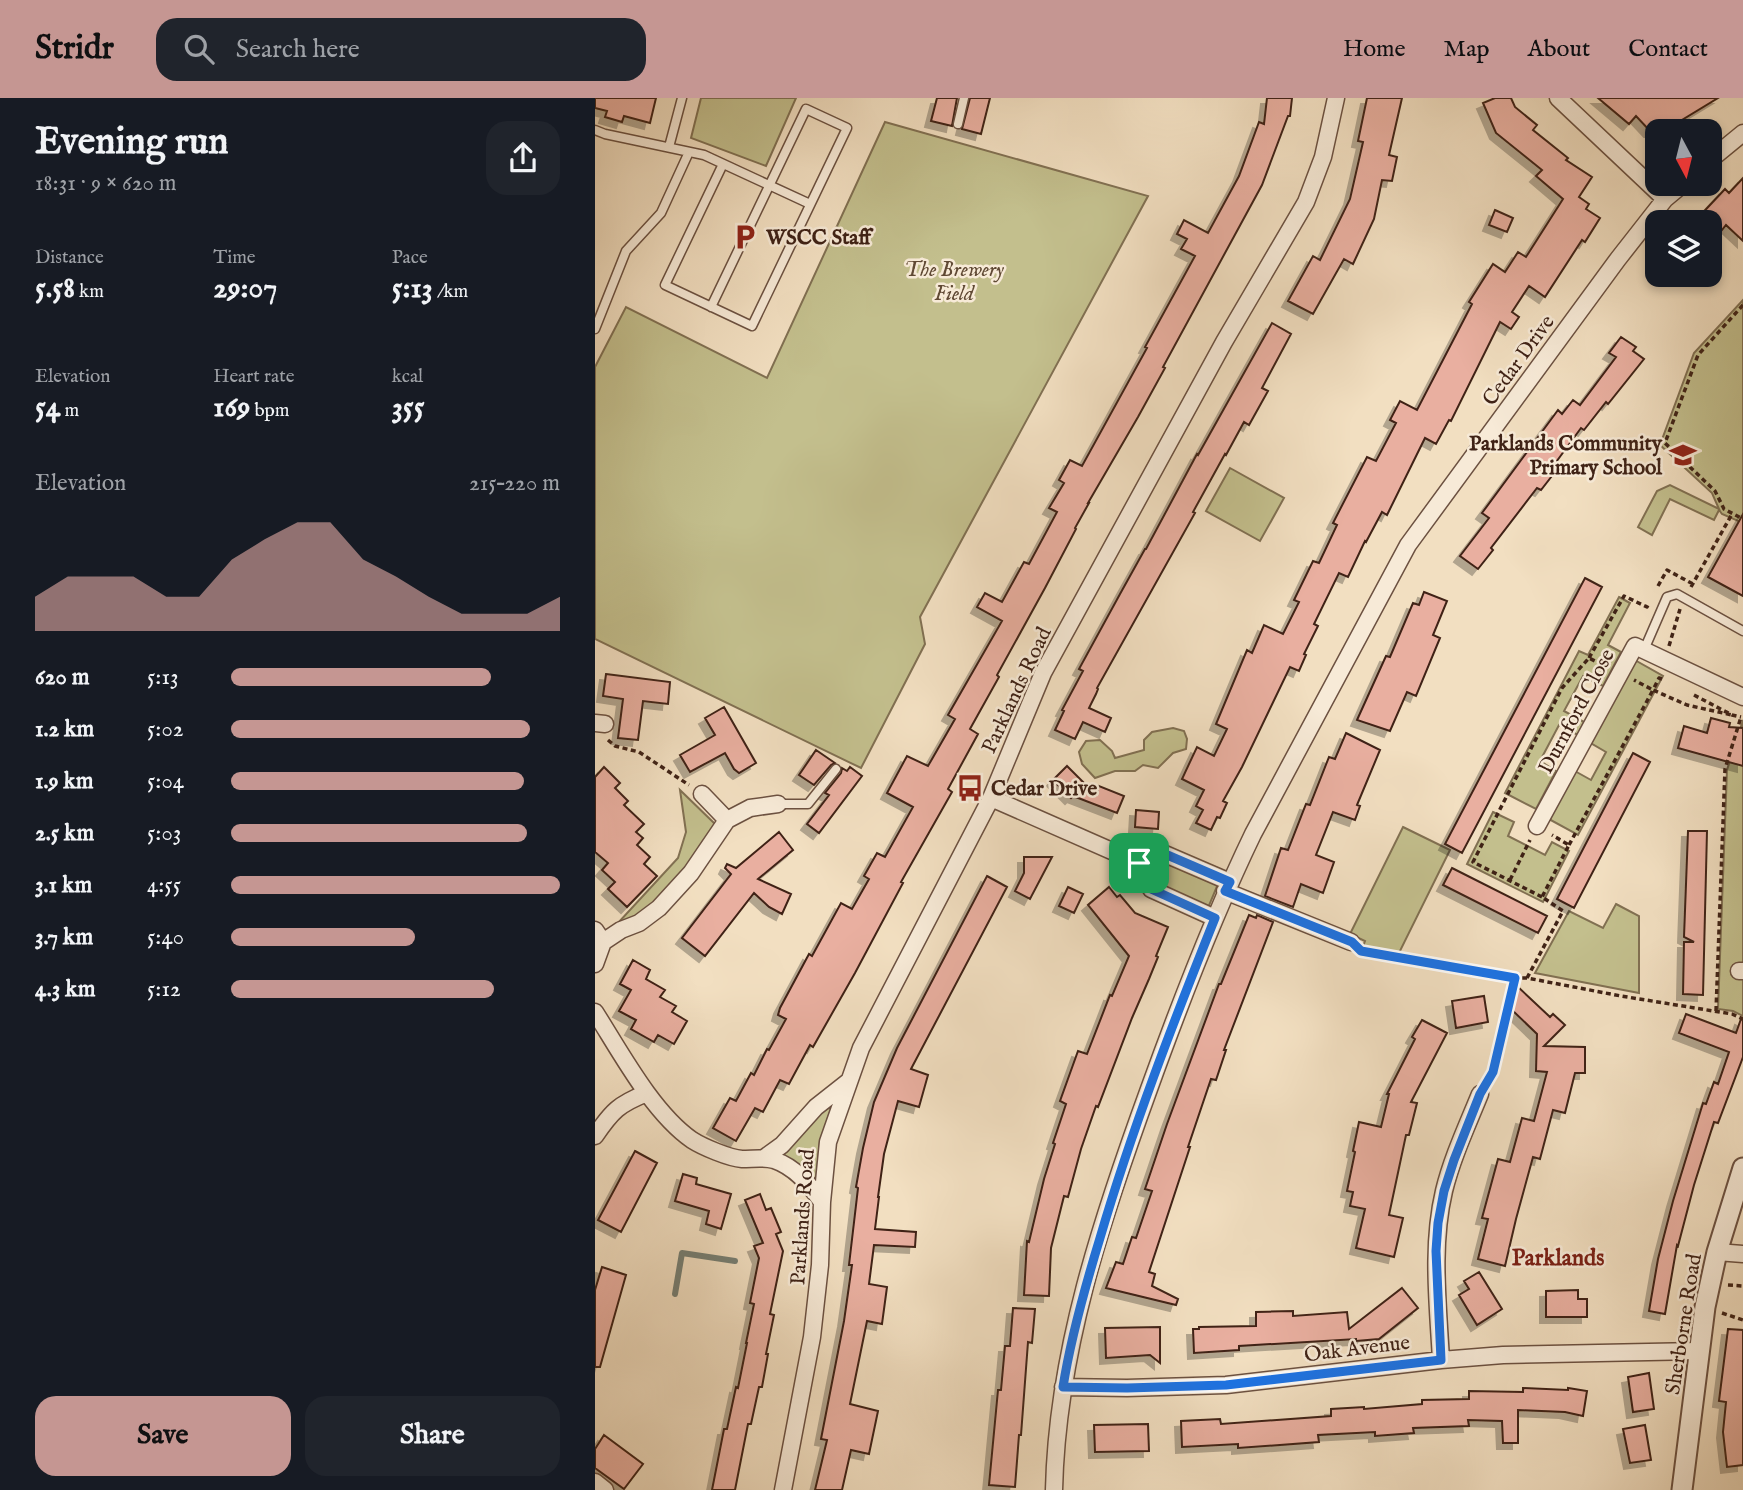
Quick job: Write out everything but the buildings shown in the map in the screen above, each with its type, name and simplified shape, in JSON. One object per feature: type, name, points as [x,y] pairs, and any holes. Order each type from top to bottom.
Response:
[{"type":"street","name":"Parklands Road","points":[[783,1490],[812,1337],[828,1142],[861,1048],[991,798],[1043,673],[1224,342],[1306,202],[1323,157],[1336,98]]},
{"type":"street","points":[[1558,98],[1577,104],[1665,199]]},
{"type":"street","points":[[1722,150],[1743,133]]},
{"type":"street","name":"Cedar Drive","points":[[1054,1490],[1063,1387],[1077,1316],[1115,1188],[1165,1044],[1228,886],[1253,834],[1408,545],[1618,259],[1669,196]]},
{"type":"street","name":"Durnford Close","points":[[1537,827],[1635,646],[1743,697]]},
{"type":"street","points":[[702,794],[727,820]]},
{"type":"street","points":[[991,798],[1139,863],[1151,889],[1215,918]]},
{"type":"street","points":[[595,964],[599,936],[639,923],[659,908],[691,873],[727,820],[750,808],[778,804]]},
{"type":"street","points":[[1139,863],[1165,854],[1228,886],[1352,942]]},
{"type":"street","points":[[595,1012],[668,1121],[694,1141],[739,1159],[764,1158],[782,1164],[808,1182],[822,1202]]},
{"type":"street","points":[[764,1158],[782,1145],[816,1107],[849,1081]]},
{"type":"street","points":[[595,1136],[612,1112],[647,1093]]},
{"type":"street","points":[[1441,1360],[1436,1251],[1438,1223],[1454,1160],[1480,1094]]},
{"type":"street","name":"Sherborne Road","points":[[1682,1490],[1705,1307],[1717,1252],[1743,1168]]},
{"type":"street","points":[[1717,1252],[1743,1254]]},
{"type":"street","name":"Oak Avenue","points":[[1063,1387],[1226,1385],[1441,1360],[1516,1355],[1698,1351]]},
{"type":"street","points":[[595,1482],[605,1490]]},
{"type":"lane","points":[[669,147],[682,98]]},
{"type":"lane","points":[[958,124],[964,98]]},
{"type":"lane","points":[[711,307],[806,109],[847,128],[752,326],[711,307],[665,285],[723,164]]},
{"type":"lane","points":[[595,130],[704,155],[810,204]]},
{"type":"lane","points":[[595,329],[626,251],[661,214],[689,152]]},
{"type":"lane","points":[[1644,650],[1667,597],[1677,594],[1743,631]]},
{"type":"lane","points":[[778,804],[808,804],[836,769]]},
{"type":"path","points":[[1743,305],[1698,355],[1665,443],[1715,491],[1724,509],[1743,519]]},
{"type":"path","points":[[1654,593],[1667,570],[1693,584]]},
{"type":"path","points":[[1589,659],[1623,596],[1647,607],[1650,601]]},
{"type":"path","points":[[1672,684],[1659,678],[1653,690],[1687,705],[1742,718],[1725,769],[1716,1012]]},
{"type":"path","points":[[1684,690],[1732,715]]},
{"type":"path","points":[[600,724],[605,736],[615,746],[639,752],[702,794]]},
{"type":"path","points":[[1510,880],[1537,827],[1569,845],[1542,897],[1563,911],[1527,978]]},
{"type":"path","points":[[1352,942],[1361,951],[1733,1014],[1743,1019]]},
{"type":"path","points":[[1480,1094],[1493,1072],[1515,978]]},
{"type":"green space","points":[[701,98],[796,98],[766,166],[691,138]]},
{"type":"green space","name":"The Brewery Field","points":[[885,122],[1148,196],[920,617],[925,644],[861,768],[595,639],[595,367],[626,307],[767,378]]},
{"type":"green space","points":[[1743,300],[1743,523],[1719,510],[1714,520],[1670,499],[1652,535],[1638,527],[1657,491],[1670,485],[1719,509],[1712,493],[1660,445],[1694,353]]},
{"type":"green space","points":[[1230,468],[1284,498],[1260,541],[1206,511]]},
{"type":"green space","points":[[1619,597],[1630,603],[1608,645],[1621,652],[1603,686],[1583,676],[1564,711],[1584,722],[1578,735],[1559,725],[1540,761],[1556,771],[1536,809],[1505,793],[1579,651],[1588,655]]},
{"type":"green space","points":[[1633,659],[1663,676],[1578,835],[1547,818],[1573,770],[1591,780],[1606,752],[1589,742]]},
{"type":"green space","points":[[1743,720],[1743,1016],[1733,1011],[1718,1009],[1727,770]]},
{"type":"green space","points":[[1173,728],[1184,731],[1186,749],[1173,753],[1158,768],[1143,765],[1135,771],[1115,771],[1095,778],[1082,764],[1079,752],[1086,741],[1100,740],[1112,751],[1115,758],[1144,750],[1144,740],[1152,732]]},
{"type":"green space","points":[[680,790],[715,824],[681,875],[661,899],[636,918],[617,924],[678,858],[686,832]]},
{"type":"green space","points":[[1493,812],[1514,822],[1508,836],[1545,855],[1552,842],[1569,851],[1543,902],[1467,864]]},
{"type":"green space","points":[[1403,827],[1450,850],[1398,955],[1362,949],[1365,941],[1350,934]]},
{"type":"green space","points":[[1165,860],[1218,884],[1208,908],[1155,884],[1146,867]]},
{"type":"green space","points":[[1616,904],[1639,916],[1639,993],[1535,973],[1569,911],[1603,928]]},
{"type":"green space","points":[[832,1106],[820,1141],[816,1179],[779,1154],[816,1116]]},
{"type":"waterway","points":[[675,1294],[682,1253],[735,1261]]},
{"type":"place","name":"WSCC Staff","points":[[745,237]]},
{"type":"place","name":"Parklands Community Primary School","points":[[1683,455]]},
{"type":"place","name":"Cedar Drive","points":[[970,788]]},
{"type":"district","name":"Parklands","points":[[1558,1257]]},
{"type":"route","points":[[1165,854],[1230,882],[1225,891],[1352,942],[1361,951],[1515,978],[1493,1072],[1480,1094],[1444,1191],[1436,1251],[1441,1360],[1226,1385],[1063,1387],[1077,1316],[1115,1188],[1165,1044],[1215,918],[1151,889],[1139,863],[1165,854]]}]
